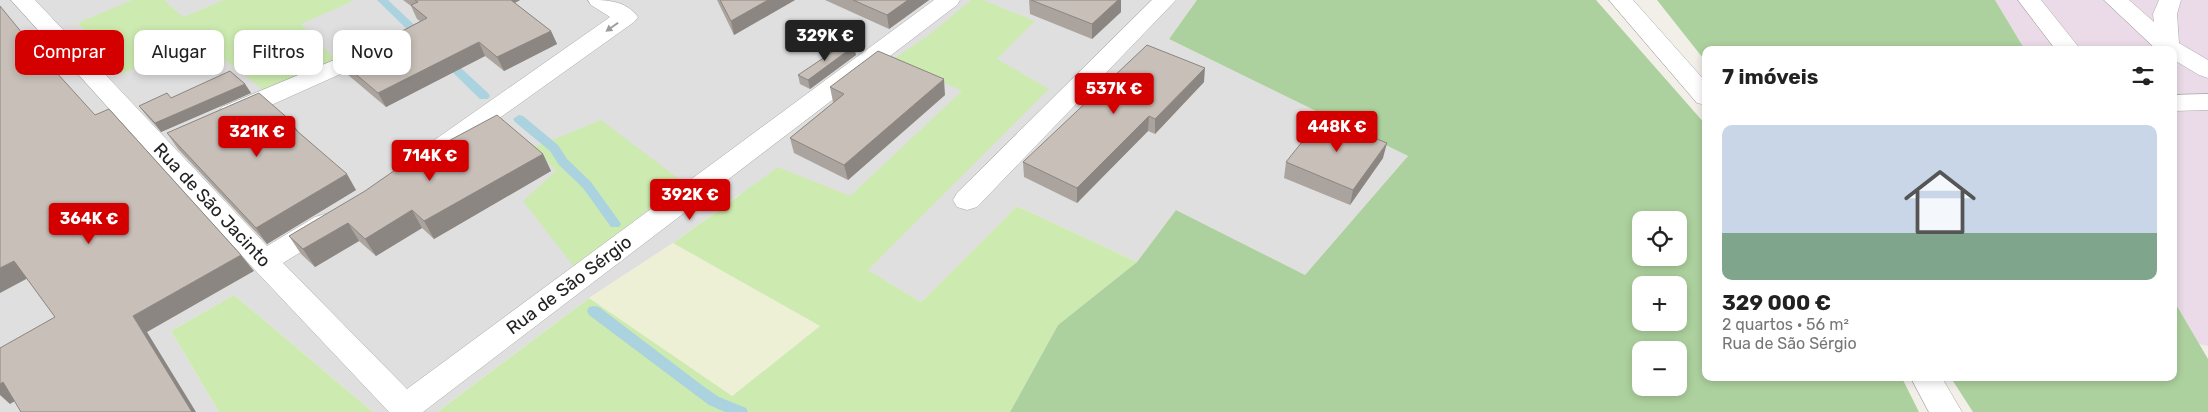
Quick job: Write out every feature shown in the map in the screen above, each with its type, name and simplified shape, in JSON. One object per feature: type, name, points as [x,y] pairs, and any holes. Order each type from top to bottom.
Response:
[{"type":"street","points":[[406,172],[626,17],[599,0]]},
{"type":"street","name":"Rua de São Sérgio","points":[[405,408],[950,0]]},
{"type":"street","points":[[967,200],[1165,0]]},
{"type":"street","points":[[1620,0],[1702,92]]},
{"type":"street","points":[[2029,0],[2066,46]]},
{"type":"street","points":[[2115,0],[2168,46]]},
{"type":"street","points":[[2170,0],[2165,14],[2170,46]]},
{"type":"street","name":"Rua de São Jacinto","points":[[24,1],[166,142],[264,261],[405,408]]},
{"type":"street","points":[[2177,52],[2208,70]]},
{"type":"street","points":[[212,122],[333,69]]},
{"type":"street","points":[[2177,103],[2208,102]]},
{"type":"street","points":[[264,261],[348,210]]},
{"type":"street","points":[[1928,381],[1946,412]]},
{"type":"shaded area","points":[[0,0],[1197,0],[1169,39],[1408,156],[1305,275],[1176,210],[1137,262],[1017,206],[921,302],[740,194],[673,243],[589,298],[437,412],[373,412],[234,295],[171,331],[219,412],[0,412]]},
{"type":"shaded area","points":[[1995,0],[2208,0],[2208,346],[2199,344],[2177,306],[2177,46],[2023,46]]},
{"type":"green space","points":[[132,0],[164,0],[183,17],[224,0],[355,0],[301,24],[307,30],[234,30],[234,67],[224,59],[224,30],[134,30],[134,69],[124,73],[124,30],[84,30],[78,23]]},
{"type":"green space","points":[[971,0],[983,0],[1035,21],[997,59],[1049,89],[868,270],[921,302],[1017,206],[1137,262],[1058,325],[1010,412],[437,412],[589,298],[732,396],[820,326],[673,243],[778,167],[850,196],[962,91],[893,59],[929,35]]},
{"type":"green space","points":[[1197,0],[1596,0],[1702,120],[1702,381],[1904,381],[1919,412],[1010,412],[1058,325],[1137,262],[1176,210],[1305,275],[1408,156],[1169,39]]},
{"type":"green space","points":[[1657,0],[1995,0],[2023,46],[1702,46],[1702,57]]},
{"type":"green space","points":[[323,47],[333,57],[333,60],[323,65]]},
{"type":"green space","points":[[244,75],[302,75],[266,92]]},
{"type":"green space","points":[[601,120],[683,182],[575,268],[523,201],[556,171],[534,147]]},
{"type":"green space","points":[[673,243],[820,326],[731,396],[589,298]]},
{"type":"green space","points":[[234,295],[373,412],[219,412],[171,331]]},
{"type":"green space","points":[[2177,306],[2208,359],[2208,412],[1973,412],[1953,381],[2177,381]]},
{"type":"building","points":[[415,0],[511,0],[551,31],[497,57],[479,42],[378,93],[357,75],[411,75],[411,30],[404,30],[427,18],[411,5],[418,2]]},
{"type":"building","points":[[720,0],[768,0],[731,21]]},
{"type":"building","points":[[853,0],[908,0],[887,15]]},
{"type":"building","points":[[1031,0],[1118,0],[1092,24]]},
{"type":"building","points":[[0,6],[20,30],[15,30],[15,75],[59,75],[95,115],[109,109],[241,255],[133,316],[192,412],[21,412],[3,382],[0,384],[0,348],[55,317],[14,261],[0,268]]},
{"type":"building","points":[[846,43],[854,46],[808,80],[798,75]]},
{"type":"building","points":[[1147,45],[1205,68],[1155,119],[1149,116],[1077,188],[1023,162]]},
{"type":"building","points":[[878,51],[944,79],[844,165],[790,138],[844,94],[830,87]]},
{"type":"building","points":[[230,71],[245,84],[155,123],[139,106],[167,93],[171,98]]},
{"type":"building","points":[[259,93],[292,122],[289,124],[347,174],[256,228],[167,133]]},
{"type":"building","points":[[497,115],[543,154],[424,221],[412,210],[365,239],[348,223],[303,249],[289,236],[365,191],[398,168]]},
{"type":"building","points":[[1322,117],[1387,143],[1353,190],[1286,162]]},
{"type":"waterway","points":[[382,0],[422,38]]},
{"type":"waterway","points":[[444,58],[484,96]]},
{"type":"waterway","points":[[519,119],[554,148],[563,162],[587,185],[615,224]]},
{"type":"waterway","points":[[594,311],[714,401],[741,412]]}]
